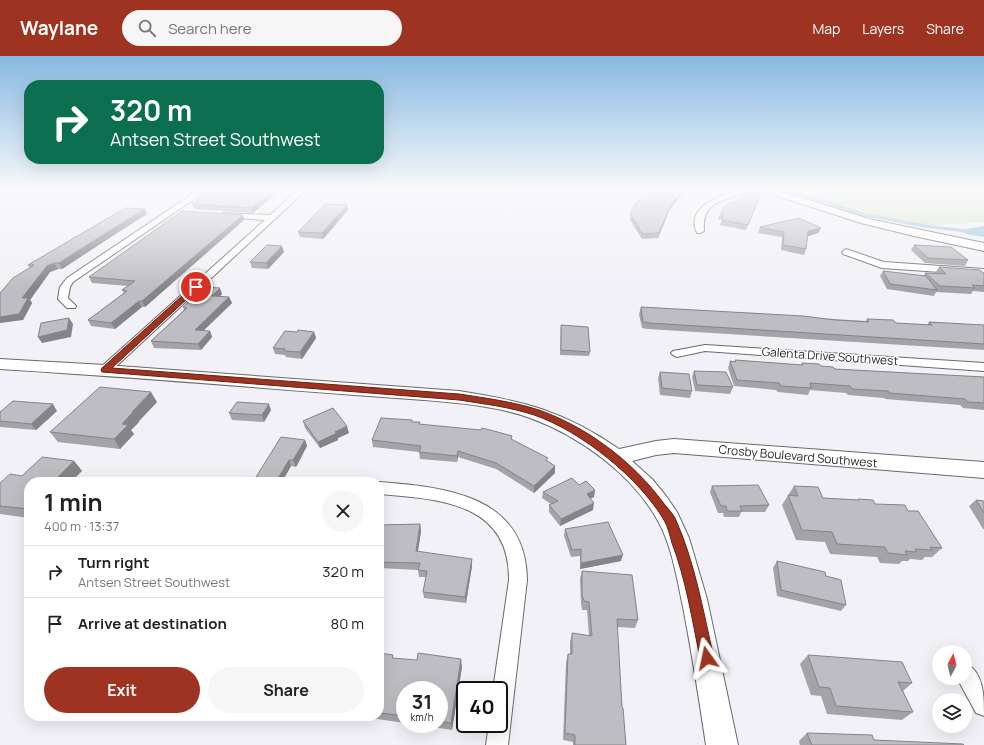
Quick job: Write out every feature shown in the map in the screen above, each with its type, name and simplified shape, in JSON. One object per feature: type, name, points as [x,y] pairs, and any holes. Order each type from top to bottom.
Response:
[{"type":"street","points":[[71,306],[63,299],[65,287],[70,280],[154,223]]},
{"type":"street","points":[[105,370],[266,223]]},
{"type":"street","points":[[698,223],[700,231]]},
{"type":"street","points":[[874,223],[984,247]]},
{"type":"street","points":[[846,252],[882,265],[984,272]]},
{"type":"street","name":"Galenta Drive Southwest","points":[[677,353],[705,348],[984,367]]},
{"type":"street","points":[[0,364],[344,387],[459,397],[491,402],[537,413],[563,424],[596,444],[633,474],[651,494],[669,519],[688,568],[710,673],[722,745]]},
{"type":"street","name":"Crosby Boulevard Southwest","points":[[614,458],[656,448],[674,446],[984,470]]},
{"type":"street","points":[[384,488],[439,494],[470,503],[480,508],[502,528],[514,547],[518,580],[497,745]]},
{"type":"street","points":[[972,685],[984,705]]},
{"type":"green space","points":[[901,223],[968,223],[914,227]]},
{"type":"water","points":[[984,226],[984,237],[967,234],[960,230]]},
{"type":"building","points":[[99,223],[122,223],[59,263],[54,263],[47,266],[22,298],[28,298],[19,314],[0,317],[0,293],[13,278],[34,265],[28,265]]},
{"type":"building","points":[[165,223],[233,223],[142,301],[139,301],[111,323],[88,320],[127,291],[122,290],[135,281],[89,277]]},
{"type":"building","points":[[307,223],[331,223],[322,233],[298,232]]},
{"type":"building","points":[[636,223],[663,223],[659,233],[643,234]]},
{"type":"building","points":[[777,223],[810,223],[821,228],[808,231],[806,249],[783,245],[784,232],[760,227]]},
{"type":"building","points":[[267,245],[282,246],[266,263],[250,262]]},
{"type":"building","points":[[914,245],[951,247],[968,260],[928,258]]},
{"type":"building","points":[[939,267],[980,270],[984,273],[984,286],[972,285],[975,288],[940,286],[925,273],[946,274]]},
{"type":"building","points":[[883,271],[926,276],[937,290],[890,284]]},
{"type":"building","points":[[205,287],[220,288],[212,296],[229,297],[195,330],[210,331],[198,344],[151,341],[187,308],[183,307]]},
{"type":"building","points":[[641,307],[803,316],[869,322],[867,319],[893,320],[896,323],[932,325],[929,322],[984,325],[984,344],[649,323],[643,322]]},
{"type":"building","points":[[69,318],[67,330],[38,337],[41,323]]},
{"type":"building","points":[[561,325],[588,327],[590,352],[561,350]]},
{"type":"building","points":[[298,330],[314,332],[300,352],[284,351],[285,349],[273,348],[285,331],[297,332]]},
{"type":"building","points":[[735,360],[803,365],[802,363],[819,364],[821,366],[833,367],[835,369],[984,377],[984,403],[968,402],[965,399],[852,389],[850,386],[810,383],[811,388],[781,386],[779,383],[737,380],[730,361],[736,362]]},
{"type":"building","points":[[694,371],[726,372],[733,387],[697,385]]},
{"type":"building","points":[[660,372],[689,374],[692,391],[662,388]]},
{"type":"building","points":[[100,387],[151,392],[122,424],[128,425],[114,439],[50,432]]},
{"type":"building","points":[[13,401],[53,404],[31,424],[0,421],[0,412]]},
{"type":"building","points":[[237,402],[269,404],[262,415],[229,413]]},
{"type":"building","points":[[333,408],[347,426],[335,432],[337,433],[318,442],[303,421]]},
{"type":"building","points":[[381,418],[412,420],[412,422],[420,422],[419,424],[481,430],[482,428],[494,431],[512,436],[511,439],[548,458],[546,460],[555,466],[534,486],[496,463],[458,451],[457,456],[419,452],[421,446],[372,440]]},
{"type":"building","points":[[281,437],[305,440],[293,460],[289,460],[279,477],[256,477]]},
{"type":"building","points":[[42,457],[74,461],[58,477],[24,477],[24,508],[0,506],[0,483],[10,474],[22,476]]},
{"type":"building","points":[[572,478],[579,485],[586,481],[595,490],[587,494],[594,503],[561,519],[549,505],[558,501],[543,492]]},
{"type":"building","points":[[758,485],[769,505],[740,506],[742,511],[727,511],[726,506],[721,506],[712,486]]},
{"type":"building","points":[[794,486],[818,487],[823,498],[873,500],[875,504],[905,505],[908,511],[918,511],[942,548],[930,547],[932,550],[915,549],[916,552],[905,551],[907,555],[888,553],[885,547],[837,544],[832,532],[802,530],[788,495],[798,496]]},
{"type":"building","points":[[976,500],[984,501],[984,513]]},
{"type":"building","points":[[608,522],[623,555],[581,563],[581,549],[572,550],[565,529]]},
{"type":"building","points":[[420,524],[416,551],[472,559],[465,597],[423,592],[427,571],[418,570],[420,563],[384,562],[384,525]]},
{"type":"building","points":[[777,561],[825,572],[826,576],[841,580],[846,605],[781,590]]},
{"type":"building","points":[[582,571],[632,575],[638,620],[617,619],[622,707],[626,745],[575,745],[575,735],[565,733],[568,654],[572,654],[572,633],[592,636],[589,602],[584,601],[582,595]]},
{"type":"building","points":[[418,653],[461,659],[458,681],[456,681],[451,723],[448,722],[448,681],[396,681],[396,715],[384,714],[384,654],[393,655],[392,658],[417,660]]},
{"type":"building","points":[[808,655],[902,662],[912,683],[898,682],[913,712],[836,706],[830,688],[819,687]]},
{"type":"building","points":[[807,733],[872,735],[874,740],[964,745],[812,745]]},
{"type":"waterway","points":[[910,223],[966,231]]},
{"type":"route","points":[[196,287],[105,370],[344,387],[459,397],[491,402],[537,413],[563,424],[596,444],[633,474],[651,494],[669,519],[688,568],[707,658]]}]
